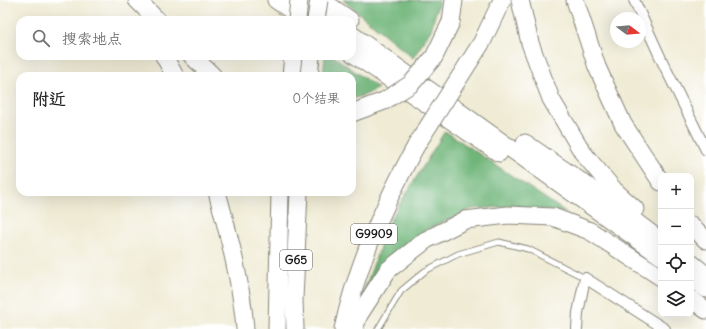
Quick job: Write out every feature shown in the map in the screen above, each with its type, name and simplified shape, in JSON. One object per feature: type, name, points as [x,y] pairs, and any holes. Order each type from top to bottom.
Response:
[{"type":"highway","points":[[136,0],[143,16]]},
{"type":"highway","points":[[136,0],[153,16]]},
{"type":"highway","points":[[276,0],[299,16]]},
{"type":"highway","points":[[297,16],[299,0]]},
{"type":"highway","points":[[303,0],[325,16]]},
{"type":"highway","points":[[317,16],[320,0],[344,16]]},
{"type":"highway","points":[[356,112],[384,101],[411,84],[434,56],[450,22],[454,0]]},
{"type":"highway","name":"G9909","points":[[343,329],[349,300],[375,231],[396,183],[417,144],[482,42],[502,0]]},
{"type":"highway","points":[[520,0],[530,43],[551,99],[583,153],[614,190],[658,229]]},
{"type":"highway","points":[[575,0],[596,67],[616,110],[623,124],[658,177]]},
{"type":"highway","points":[[356,25],[477,111],[596,192],[658,239]]},
{"type":"highway","points":[[356,38],[658,254]]},
{"type":"highway","points":[[356,55],[516,164],[552,177]]},
{"type":"highway","points":[[166,60],[173,72]]},
{"type":"highway","points":[[196,60],[209,72]]},
{"type":"highway","points":[[291,72],[293,60]]},
{"type":"highway","points":[[309,72],[311,60]]},
{"type":"highway","points":[[218,196],[244,311],[245,329]]},
{"type":"highway","name":"G65","points":[[277,329],[276,302],[280,196]]},
{"type":"highway","name":"G65","points":[[295,329],[294,299],[299,196]]},
{"type":"highway","points":[[354,329],[359,315],[388,270],[426,240],[466,220],[508,215],[553,217],[590,231],[658,275]]},
{"type":"highway","points":[[694,228],[706,240]]},
{"type":"highway","points":[[694,255],[706,264]]},
{"type":"highway","points":[[694,265],[706,275]]},
{"type":"highway","points":[[694,280],[706,289]]},
{"type":"highway","points":[[694,301],[706,310]]},
{"type":"street","points":[[634,0],[706,150]]},
{"type":"street","points":[[577,329],[578,313],[585,278],[665,329]]},
{"type":"lane","points":[[378,329],[400,291],[425,271],[458,254],[499,242],[528,249],[585,278]]},
{"type":"green space","points":[[343,0],[439,0],[431,30],[413,58]]},
{"type":"green space","points":[[325,60],[339,60],[356,72],[323,72]]},
{"type":"green space","points":[[356,72],[378,88],[356,98]]},
{"type":"green space","points":[[445,131],[567,213],[518,206],[472,209],[427,229],[389,262],[359,304],[390,220]]}]
